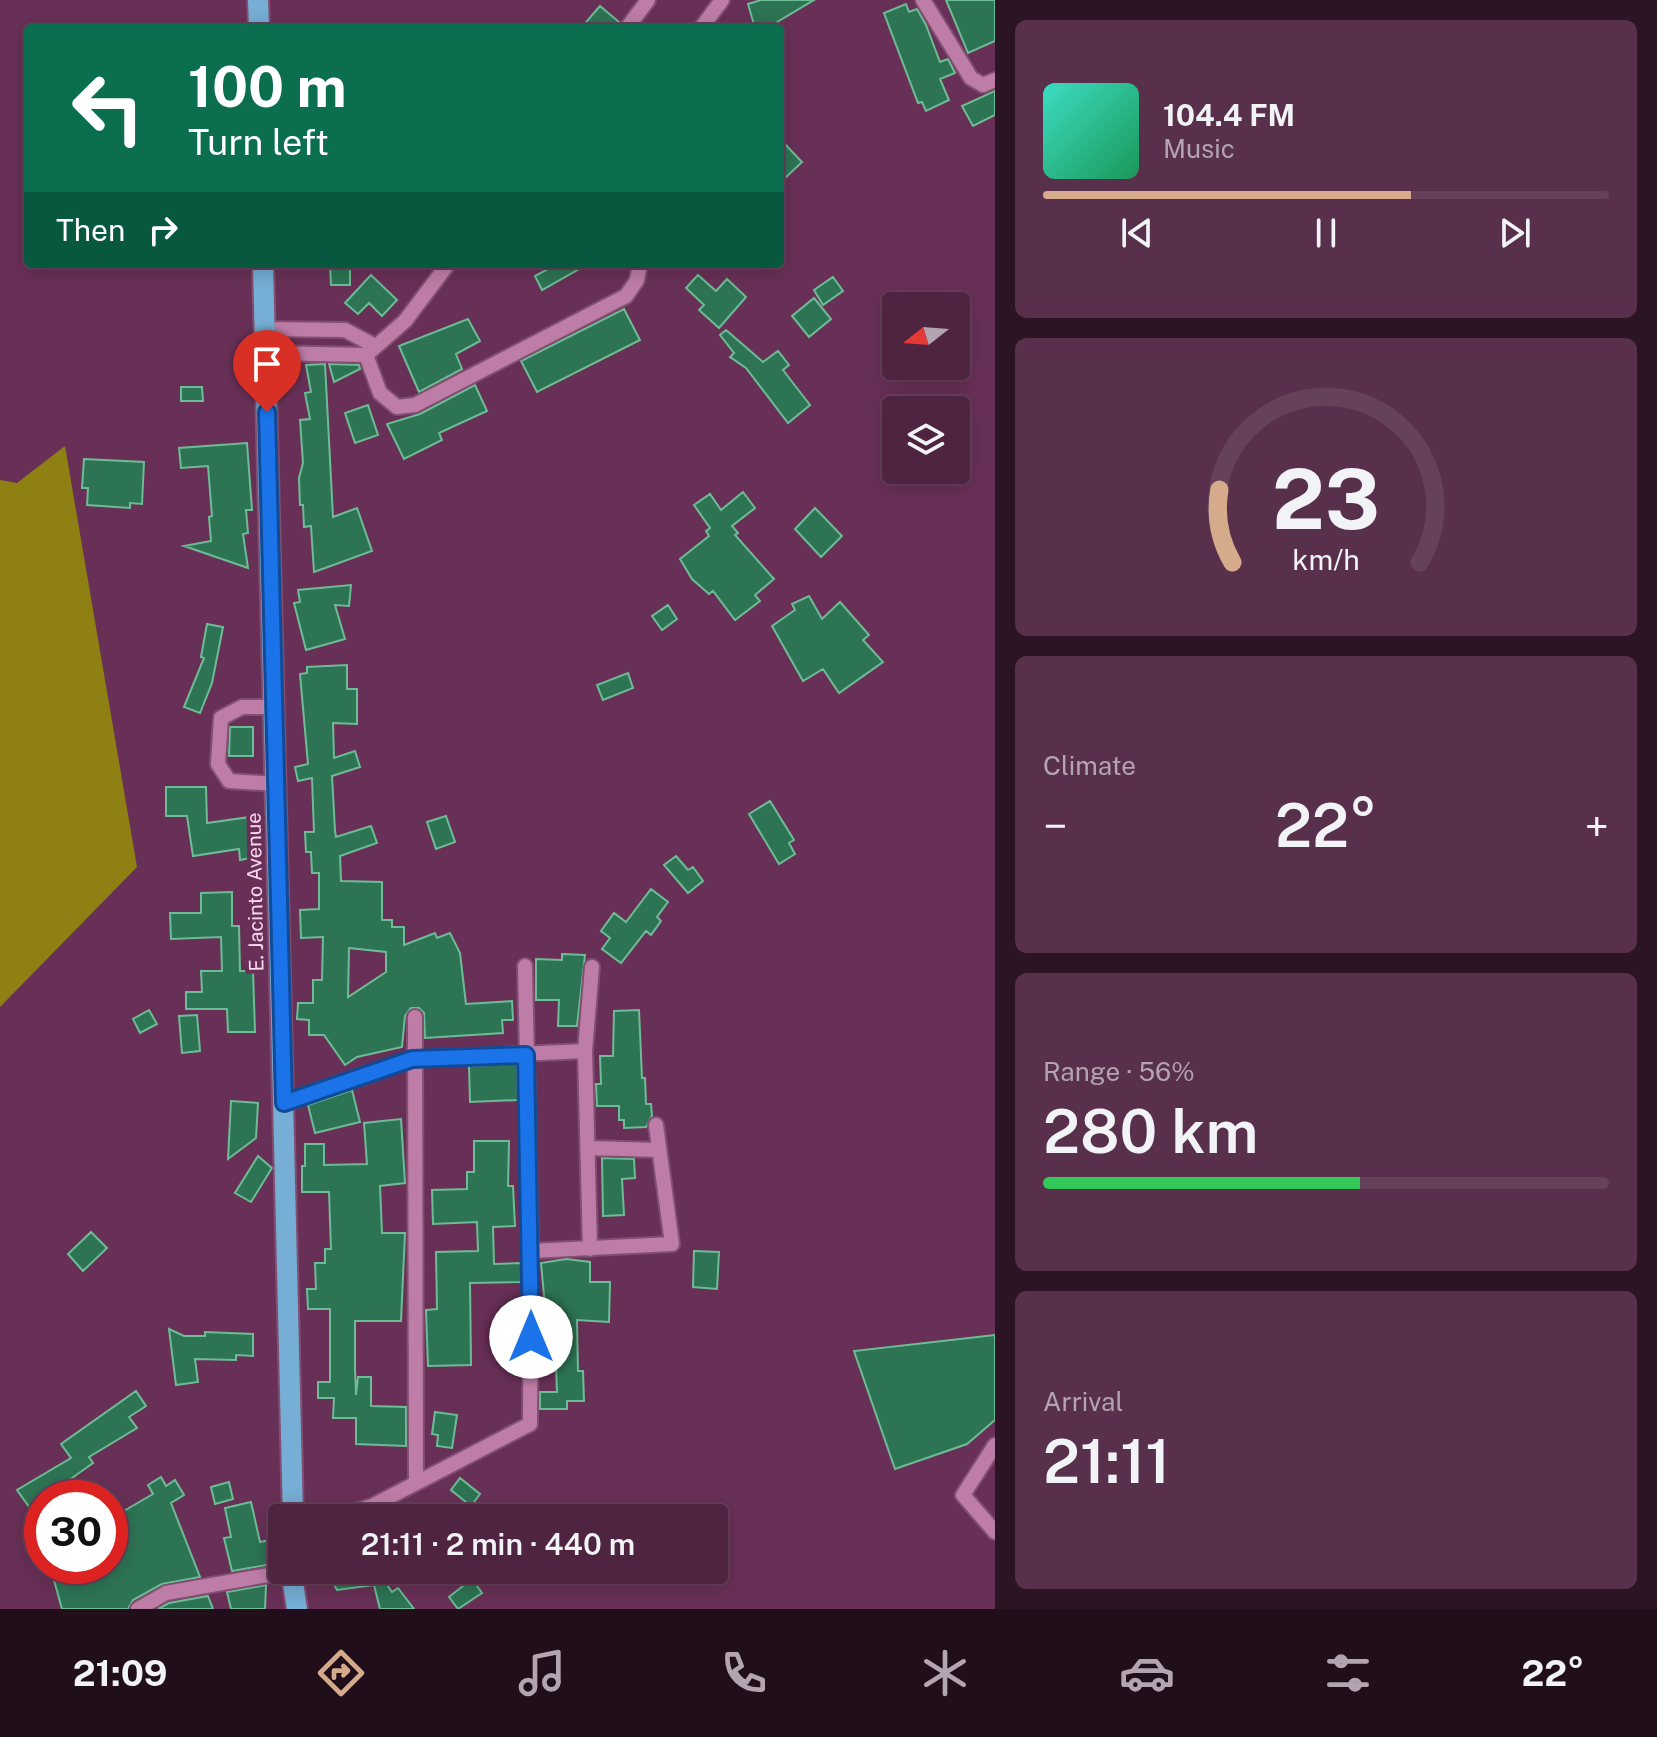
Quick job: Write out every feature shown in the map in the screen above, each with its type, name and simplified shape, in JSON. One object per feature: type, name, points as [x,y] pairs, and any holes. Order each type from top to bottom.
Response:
[{"type":"main road","points":[[258,0],[259,24]]},
{"type":"main road","name":"E. Jacinto Avenue","points":[[263,268],[293,1504]]},
{"type":"main road","points":[[293,1584],[297,1609]]},
{"type":"street","points":[[630,24],[648,0]]},
{"type":"street","points":[[704,24],[722,0]]},
{"type":"street","points":[[923,0],[971,78],[983,85],[995,80]]},
{"type":"street","points":[[265,353],[370,351],[405,321],[445,268]]},
{"type":"street","points":[[264,329],[345,330],[370,351],[380,393],[397,407],[415,405],[626,296],[637,280],[639,268]]},
{"type":"street","points":[[274,707],[242,707],[221,718],[218,764],[229,781],[276,784]]},
{"type":"street","points":[[376,1504],[530,1424],[531,1251],[525,966]]},
{"type":"street","points":[[590,1249],[585,1051],[592,967]]},
{"type":"street","points":[[415,1017],[412,1059],[416,1483]]},
{"type":"street","points":[[284,1103],[412,1059],[585,1051]]},
{"type":"street","points":[[531,1251],[672,1244],[656,1125]]},
{"type":"street","points":[[588,1148],[658,1150]]},
{"type":"street","points":[[995,1445],[963,1495],[995,1532]]},
{"type":"street","points":[[138,1609],[166,1593],[268,1575]]},
{"type":"shaded area","points":[[65,446],[137,867],[0,1007],[0,480],[17,483]]},
{"type":"building","points":[[761,0],[814,0],[774,24],[754,24],[748,4]]},
{"type":"building","points":[[946,0],[995,0],[995,41],[968,53]]},
{"type":"building","points":[[906,4],[909,12],[917,9],[940,62],[948,59],[955,73],[940,79],[949,100],[926,111],[922,102],[918,103],[884,13]]},
{"type":"building","points":[[600,6],[619,22],[618,24],[584,24]]},
{"type":"building","points":[[995,91],[995,115],[973,126],[962,106]]},
{"type":"building","points":[[784,143],[802,162],[784,179]]},
{"type":"building","points":[[330,268],[350,268],[350,285],[331,285]]},
{"type":"building","points":[[550,268],[581,268],[542,290],[535,276]]},
{"type":"building","points":[[371,275],[397,300],[382,316],[369,303],[358,314],[345,303]]},
{"type":"building","points":[[698,275],[716,291],[727,279],[746,297],[719,328],[699,310],[704,305],[686,288]]},
{"type":"building","points":[[833,277],[843,291],[823,305],[814,290]]},
{"type":"building","points":[[814,298],[831,319],[809,337],[792,316]]},
{"type":"building","points":[[624,309],[640,340],[537,392],[521,361]]},
{"type":"building","points":[[468,319],[480,341],[456,354],[462,369],[419,392],[399,346]]},
{"type":"building","points":[[726,330],[763,362],[778,351],[789,365],[783,370],[810,405],[788,423],[746,368],[730,357],[734,353],[720,335]]},
{"type":"building","points":[[325,364],[333,517],[357,508],[372,551],[314,572],[311,526],[304,527],[303,505],[300,505],[299,478],[303,463],[300,420],[310,419],[305,393],[311,392],[306,365]]},
{"type":"building","points":[[329,364],[359,365],[360,369],[334,382]]},
{"type":"building","points":[[475,385],[487,411],[439,433],[442,440],[404,459],[387,424],[420,414]]},
{"type":"building","points":[[181,387],[202,387],[203,401],[181,401]]},
{"type":"building","points":[[368,405],[378,435],[355,443],[345,413]]},
{"type":"building","points":[[247,443],[252,510],[246,510],[248,533],[243,534],[248,568],[184,546],[211,541],[209,517],[212,516],[208,466],[181,468],[179,448]]},
{"type":"building","points":[[84,459],[144,462],[142,504],[130,503],[130,508],[87,505],[88,488],[82,488]]},
{"type":"building","points":[[743,492],[755,508],[732,526],[738,533],[735,535],[774,579],[755,595],[760,601],[735,620],[713,591],[709,594],[692,579],[680,559],[709,536],[706,531],[710,528],[694,505],[710,494],[721,510]]},
{"type":"building","points":[[815,508],[842,536],[821,557],[795,529]]},
{"type":"building","points":[[351,585],[349,606],[335,605],[345,639],[306,650],[294,603],[300,602],[298,590]]},
{"type":"building","points":[[809,596],[822,619],[840,602],[869,635],[863,640],[883,662],[839,693],[823,669],[803,681],[772,626],[795,610],[792,604]]},
{"type":"building","points":[[668,605],[677,619],[662,630],[652,616]]},
{"type":"building","points":[[207,624],[223,627],[212,683],[200,713],[184,707],[204,658],[201,657]]},
{"type":"building","points":[[347,665],[347,689],[357,689],[357,724],[333,723],[334,758],[355,751],[360,767],[332,776],[335,831],[336,837],[371,826],[377,843],[340,856],[341,881],[382,882],[382,920],[392,920],[392,927],[404,927],[404,945],[435,933],[437,938],[450,933],[460,953],[466,1004],[512,1001],[513,1020],[502,1020],[503,1033],[425,1038],[424,1013],[419,1008],[411,1008],[405,1016],[402,1047],[357,1057],[345,1065],[324,1035],[309,1035],[309,1020],[297,1019],[298,1003],[313,1003],[313,980],[322,980],[323,937],[301,938],[300,910],[319,909],[319,873],[312,873],[311,852],[306,852],[305,832],[314,832],[312,778],[298,781],[295,767],[308,764],[300,674],[307,673],[307,667]],"holes":[[[349,948],[386,952],[386,972],[348,997]]]},
{"type":"building","points":[[628,673],[633,688],[603,700],[597,685]]},
{"type":"building","points":[[230,727],[253,727],[253,756],[229,756]]},
{"type":"building","points":[[166,787],[206,787],[207,823],[250,817],[256,857],[240,860],[239,849],[193,856],[187,816],[166,816]]},
{"type":"building","points":[[770,801],[794,840],[789,843],[795,854],[779,864],[749,814]]},
{"type":"building","points":[[446,816],[455,842],[436,849],[427,822]]},
{"type":"building","points":[[676,856],[688,870],[693,867],[703,881],[688,893],[664,865]]},
{"type":"building","points":[[651,889],[668,902],[657,917],[661,921],[651,935],[646,931],[621,963],[602,949],[610,938],[601,931],[614,913],[626,922]]},
{"type":"building","points":[[232,892],[232,926],[239,926],[240,971],[253,971],[255,1032],[228,1032],[227,1009],[186,1009],[186,992],[202,992],[201,971],[222,971],[221,937],[171,939],[170,913],[201,913],[201,893]]},
{"type":"building","points":[[562,954],[585,955],[577,1026],[558,1026],[559,1000],[536,1000],[536,959],[562,960]]},
{"type":"building","points":[[149,1010],[157,1024],[140,1033],[133,1019]]},
{"type":"building","points":[[639,1010],[642,1078],[645,1078],[646,1104],[651,1104],[652,1116],[646,1127],[624,1128],[624,1120],[619,1120],[619,1106],[597,1106],[596,1084],[601,1084],[600,1056],[613,1056],[614,1011]]},
{"type":"building","points":[[197,1015],[200,1051],[182,1053],[179,1016]]},
{"type":"building","points":[[517,1064],[518,1100],[470,1102],[469,1066]]},
{"type":"building","points":[[352,1090],[360,1122],[315,1133],[308,1105]]},
{"type":"building","points":[[231,1101],[258,1103],[256,1138],[228,1159]]},
{"type":"building","points":[[401,1119],[405,1183],[380,1186],[382,1233],[405,1233],[401,1321],[355,1321],[355,1368],[356,1395],[358,1377],[371,1377],[371,1406],[406,1407],[406,1446],[356,1444],[356,1418],[333,1418],[334,1398],[318,1398],[318,1382],[330,1382],[330,1309],[308,1309],[307,1289],[316,1289],[315,1263],[325,1263],[325,1249],[331,1249],[329,1192],[302,1192],[305,1144],[324,1144],[324,1165],[367,1164],[364,1123]]},
{"type":"building","points":[[474,1141],[509,1141],[508,1186],[513,1186],[515,1226],[493,1227],[494,1264],[521,1263],[521,1282],[470,1283],[471,1365],[428,1366],[426,1310],[437,1309],[436,1252],[478,1251],[477,1222],[433,1224],[432,1190],[467,1189],[467,1172],[474,1172]]},
{"type":"building","points":[[258,1156],[272,1168],[251,1202],[235,1193]]},
{"type":"building","points":[[602,1158],[634,1159],[635,1178],[622,1179],[624,1215],[603,1216]]},
{"type":"building","points":[[91,1232],[107,1248],[83,1271],[68,1254]]},
{"type":"building","points":[[694,1251],[719,1252],[717,1289],[693,1287]]},
{"type":"building","points":[[566,1259],[590,1262],[590,1282],[610,1282],[609,1322],[577,1320],[578,1371],[583,1371],[584,1401],[567,1401],[567,1409],[540,1409],[540,1392],[557,1392],[554,1315],[552,1306],[545,1306],[541,1263]]},
{"type":"building","points":[[169,1329],[184,1336],[205,1336],[205,1332],[253,1334],[253,1356],[236,1355],[236,1360],[195,1359],[198,1382],[176,1385]]},
{"type":"building","points":[[995,1335],[995,1420],[967,1444],[895,1469],[854,1351]]},
{"type":"building","points":[[136,1391],[146,1406],[129,1417],[137,1428],[89,1457],[93,1463],[69,1480],[34,1480],[71,1458],[61,1444]]},
{"type":"building","points":[[435,1412],[457,1415],[452,1448],[437,1446],[438,1435],[432,1434]]},
{"type":"building","points":[[161,1477],[166,1486],[175,1480],[184,1495],[171,1503],[200,1577],[162,1584],[133,1600],[128,1609],[62,1609],[55,1584],[128,1584],[128,1509],[153,1494],[148,1485]]},
{"type":"building","points":[[460,1478],[480,1494],[472,1504],[468,1504],[451,1490]]},
{"type":"building","points":[[229,1482],[233,1499],[215,1504],[211,1487]]},
{"type":"building","points":[[24,1486],[24,1500],[17,1490]]},
{"type":"building","points":[[251,1502],[260,1542],[268,1540],[268,1565],[232,1571],[224,1538],[231,1537],[225,1508]]},
{"type":"building","points":[[334,1584],[387,1584],[392,1592],[398,1588],[414,1609],[380,1609],[374,1585],[337,1590]]},
{"type":"building","points":[[466,1584],[476,1584],[482,1593],[458,1609],[449,1597]]},
{"type":"building","points":[[266,1585],[265,1609],[231,1609],[227,1592]]},
{"type":"building","points":[[208,1596],[213,1609],[158,1609],[169,1603]]},
{"type":"route","points":[[267,412],[284,1103],[412,1059],[526,1055],[531,1337]]}]
